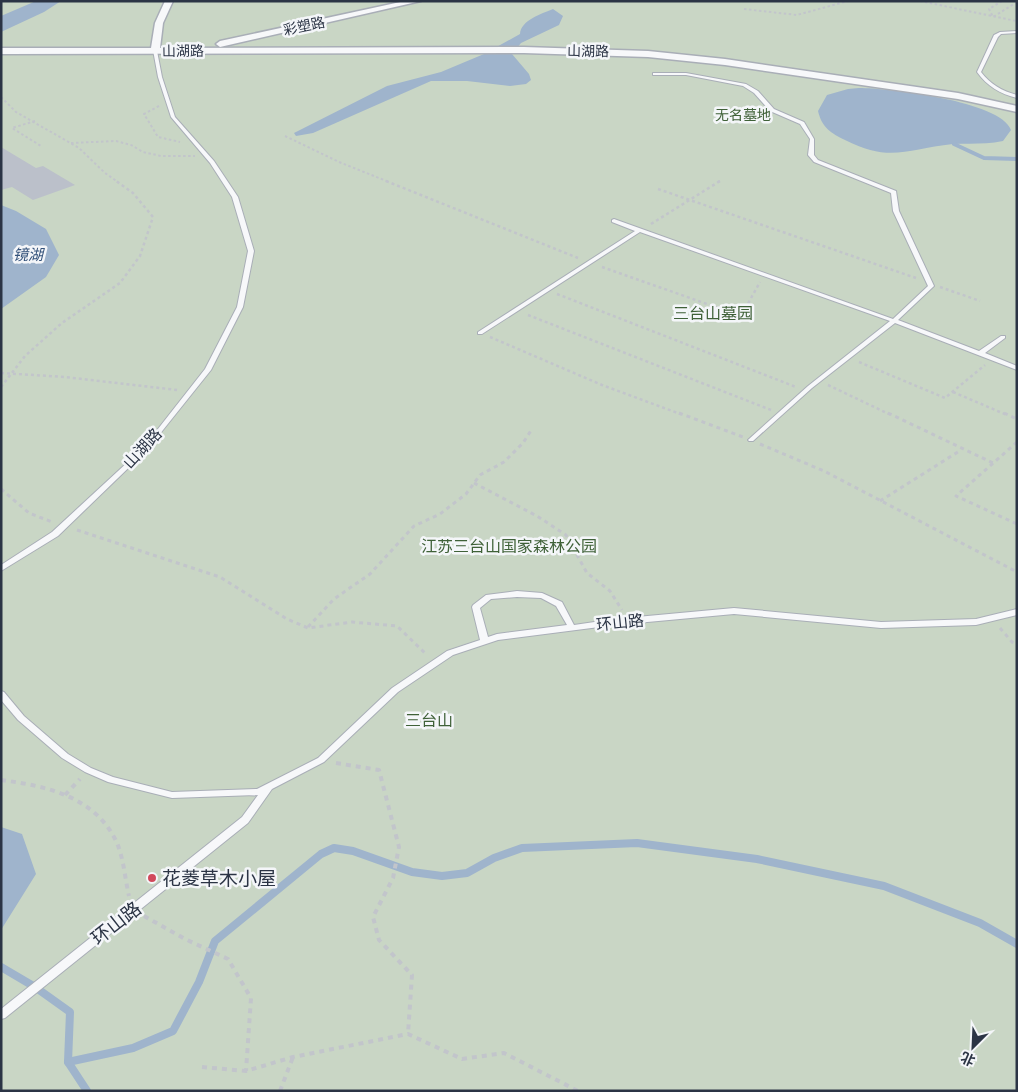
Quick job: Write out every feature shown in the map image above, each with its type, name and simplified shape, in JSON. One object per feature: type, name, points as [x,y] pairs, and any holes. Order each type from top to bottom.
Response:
[{"type":"street","points":[[155,47],[159,23],[169,1]]},
{"type":"street","name":"彩塑路","points":[[192,50],[417,1]]},
{"type":"street","name":"山湖路","points":[[1,51],[155,47],[172,50],[524,50],[640,53],[726,62],[958,96],[1017,109]]},
{"type":"lane","points":[[1017,32],[1000,33],[996,36],[979,72],[985,82],[993,88],[1017,97]]},
{"type":"lane","name":"山湖路","points":[[1,569],[55,534],[145,449],[208,370],[240,307],[251,251],[235,197],[205,154],[173,117],[155,47]]},
{"type":"lane","points":[[655,74],[686,74],[717,78],[744,85],[756,92],[772,110],[802,123],[812,139],[811,155],[816,161],[894,192],[896,211],[931,286],[929,290],[894,321],[818,381],[751,440]]},
{"type":"lane","points":[[614,221],[894,321],[1017,368]]},
{"type":"lane","points":[[480,333],[640,230]]},
{"type":"lane","points":[[980,354],[1003,337]]},
{"type":"lane","points":[[484,642],[476,607],[489,597],[517,594],[542,596],[559,604],[572,628]]},
{"type":"lane","name":"环山路","points":[[1,694],[21,718],[65,756],[88,770],[111,780],[172,795],[258,792],[321,760],[395,690],[450,653],[497,638],[630,621],[734,611],[881,625],[976,622],[1017,612]]},
{"type":"lane","name":"环山路","points":[[1,1015],[245,820],[269,786]]},
{"type":"path","points":[[744,9],[797,16],[848,1]]},
{"type":"path","points":[[920,1],[1017,21]]},
{"type":"path","points":[[993,17],[989,9],[1002,1]]},
{"type":"path","points":[[993,17],[1017,2]]},
{"type":"path","points":[[1,97],[16,112],[35,121],[79,148],[105,173],[133,193],[152,217],[140,256],[120,282],[62,323],[25,356],[1,387]]},
{"type":"path","points":[[168,102],[144,114],[158,137],[197,145]]},
{"type":"path","points":[[35,121],[12,128],[41,146]]},
{"type":"path","points":[[285,136],[339,162],[590,262],[741,316],[764,274]]},
{"type":"path","points":[[71,143],[116,142],[131,145],[143,152],[161,156],[189,157],[205,154]]},
{"type":"path","points":[[640,230],[720,181]]},
{"type":"path","points":[[658,189],[980,301]]},
{"type":"path","points":[[546,290],[806,391]]},
{"type":"path","points":[[515,310],[781,414]]},
{"type":"path","points":[[848,357],[945,398],[993,359]]},
{"type":"path","points":[[1,373],[190,392]]},
{"type":"path","points":[[818,381],[881,408],[993,463]]},
{"type":"path","points":[[952,392],[1017,419]]},
{"type":"path","points":[[308,628],[334,599],[370,574],[414,526],[440,514],[466,494],[480,475],[504,462],[523,443],[532,429]]},
{"type":"path","points":[[1017,442],[956,496],[1017,524]]},
{"type":"path","points":[[880,501],[962,449]]},
{"type":"path","points":[[474,483],[537,516],[566,535],[587,573],[610,591],[630,621]]},
{"type":"path","points":[[1,489],[29,513],[220,578],[287,619],[308,628],[352,622],[397,626],[436,663]]},
{"type":"path","points":[[991,619],[1012,642],[1017,644]]},
{"type":"path","points":[[321,760],[379,770],[399,848],[393,878],[373,917],[379,940],[412,976],[408,1034]]},
{"type":"path","points":[[65,795],[88,770]]},
{"type":"path","points":[[1,780],[28,783],[65,795],[91,808],[107,823],[118,845],[124,878],[133,910],[185,939],[228,959],[251,998],[246,1071]]},
{"type":"path","points":[[202,1067],[246,1071],[293,1057],[408,1034],[462,1059],[504,1053],[578,1091]]},
{"type":"path","points":[[280,1091],[293,1057]]},
{"type":"green space","name":"三台山","points":[[1,1],[1017,1],[1017,1091],[1,1091]]},
{"type":"water","points":[[36,1],[61,1],[44,12],[1,32],[1,16]]},
{"type":"water","points":[[553,9],[563,16],[559,25],[521,43],[512,54],[529,74],[531,80],[526,84],[510,86],[467,81],[431,81],[313,133],[296,136],[294,133],[387,86],[441,72],[484,54],[520,34],[524,25],[532,18]]},
{"type":"water","points":[[859,88],[894,90],[966,104],[987,111],[1003,120],[1011,130],[1003,141],[997,142],[953,144],[887,153],[874,151],[845,140],[831,132],[822,122],[818,111],[827,95]]},
{"type":"water","name":"镜湖","points":[[1,205],[16,211],[46,229],[59,255],[46,277],[1,309]]},
{"type":"water","points":[[1,827],[22,834],[36,874],[1,930]]},
{"type":"building","points":[[1,147],[36,168],[43,166],[75,185],[33,200],[12,187],[1,190]]},
{"type":"waterway","points":[[954,144],[984,158],[1017,159]]},
{"type":"waterway","points":[[68,1062],[133,1048],[173,1031],[199,982],[215,941],[321,854],[334,848],[353,851],[412,872],[442,876],[467,873],[494,858],[522,848],[637,843],[757,859],[884,886],[980,923],[1017,944]]},
{"type":"waterway","points":[[1,967],[35,987],[70,1012],[68,1062]]},
{"type":"waterway","points":[[68,1062],[87,1091]]},
{"type":"place","name":"花菱草木小屋","points":[[152,878]]},
{"type":"park label","name":"无名墓地","points":[[743,115]]},
{"type":"park label","name":"三台山墓园","points":[[713,313]]},
{"type":"park label","name":"江苏三台山国家森林公园","points":[[509,546]]}]
